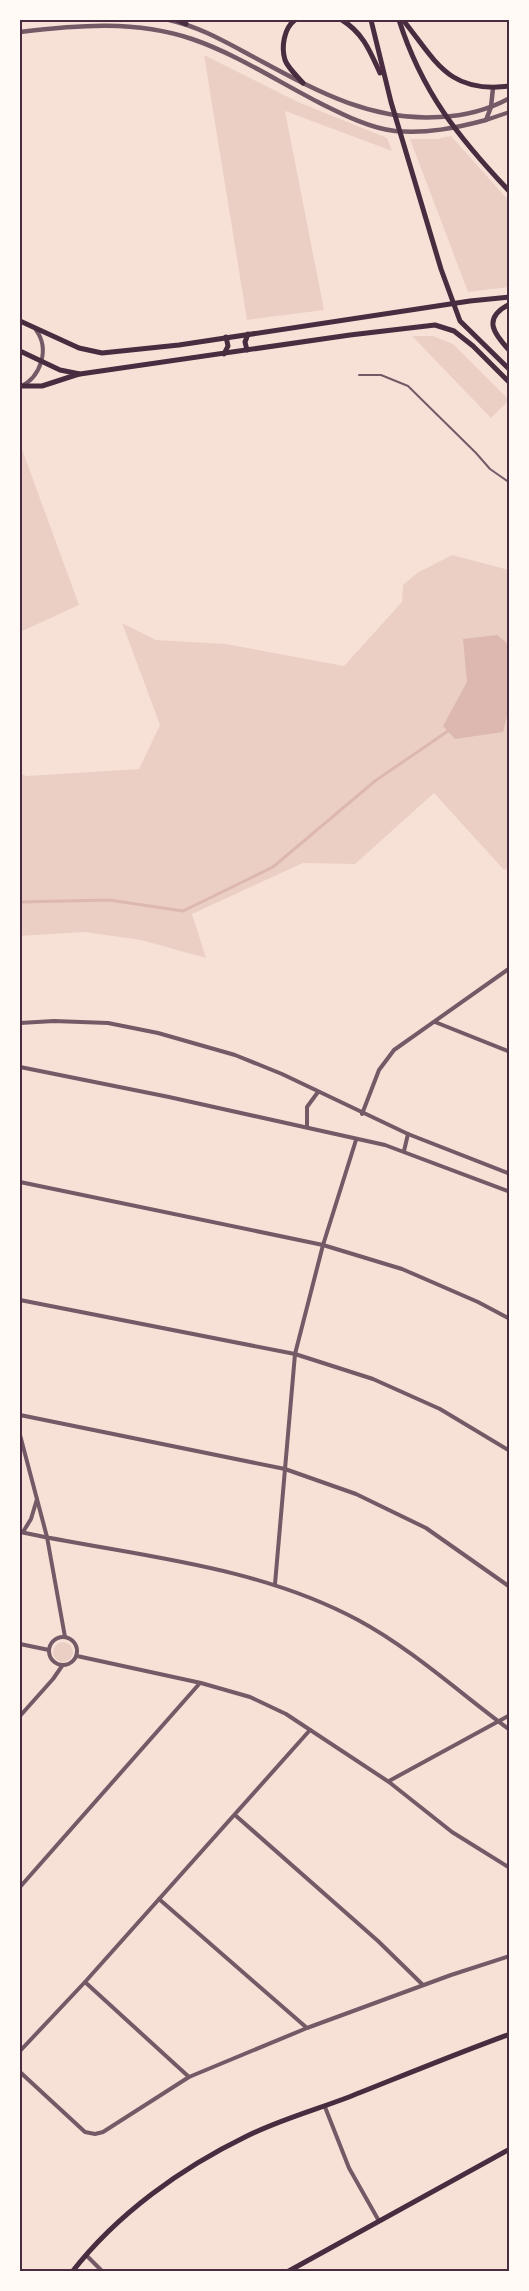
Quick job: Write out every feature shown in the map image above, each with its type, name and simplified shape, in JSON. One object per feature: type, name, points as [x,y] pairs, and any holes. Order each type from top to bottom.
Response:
[{"type":"main road","points":[[177,20],[186,24]]},
{"type":"main road","points":[[294,20],[285,33],[283,46],[285,59],[303,83]]},
{"type":"main road","points":[[342,20],[354,27],[366,41],[386,83]]},
{"type":"main road","points":[[371,20],[406,153],[441,269],[460,321],[510,370]]},
{"type":"main road","points":[[401,20],[443,70],[461,82],[478,87],[510,86]]},
{"type":"main road","points":[[401,20],[417,67],[437,106],[465,143],[510,192]]},
{"type":"main road","points":[[20,321],[79,348],[98,353],[179,345],[510,297]]},
{"type":"main road","points":[[510,304],[500,309],[492,324],[498,339],[510,351]]},
{"type":"main road","points":[[350,335],[357,326],[357,319]]},
{"type":"main road","points":[[21,386],[42,386],[80,374],[428,325],[446,327],[473,346],[510,383]]},
{"type":"main road","points":[[247,350],[245,342],[248,334]]},
{"type":"main road","points":[[224,354],[228,346],[225,337]]},
{"type":"main road","points":[[20,351],[60,370],[80,374]]},
{"type":"main road","points":[[72,2271],[86,2254],[122,2220],[165,2185],[207,2156],[249,2135],[510,2034]]},
{"type":"main road","points":[[287,2271],[510,2149]]},
{"type":"street","points":[[77,20],[78,26]]},
{"type":"street","points":[[169,20],[210,33],[347,104],[386,116],[417,119],[452,117],[491,107],[510,99]]},
{"type":"street","points":[[20,32],[78,26],[123,26],[162,30],[193,39],[239,60],[363,122],[393,130],[418,132],[450,129],[510,112]]},
{"type":"street","points":[[486,120],[491,107],[493,88]]},
{"type":"street","points":[[21,386],[34,376],[42,362],[43,344],[36,329]]},
{"type":"street","points":[[362,1114],[379,1070],[394,1050],[510,968]]},
{"type":"street","points":[[20,1023],[54,1021],[108,1023],[158,1033],[235,1055],[282,1074],[408,1134],[510,1174]]},
{"type":"street","points":[[435,1022],[510,1052]]},
{"type":"street","points":[[20,1067],[307,1127],[404,1151],[510,1192]]},
{"type":"street","points":[[307,1127],[307,1107],[318,1092]]},
{"type":"street","points":[[404,1151],[408,1134]]},
{"type":"street","points":[[276,1584],[295,1354],[323,1245],[356,1140]]},
{"type":"street","points":[[20,1182],[323,1245],[402,1269],[478,1302],[510,1319]]},
{"type":"street","points":[[20,1300],[295,1354],[373,1379],[440,1409],[510,1450]]},
{"type":"street","points":[[20,1415],[285,1469],[356,1494],[426,1528],[510,1587]]},
{"type":"street","points":[[20,1435],[47,1538],[66,1637],[74,1642],[77,1656],[71,1664],[62,1666],[53,1662],[49,1650],[53,1641],[66,1637]]},
{"type":"street","points":[[37,1498],[30,1519],[21,1532],[239,1573],[276,1584],[359,1620],[396,1644],[510,1730]]},
{"type":"street","points":[[20,1644],[49,1650]]},
{"type":"street","points":[[77,1656],[201,1683],[250,1697],[286,1714],[389,1782],[452,1832],[510,1869]]},
{"type":"street","points":[[20,1716],[62,1666]]},
{"type":"street","points":[[20,1887],[201,1683]]},
{"type":"street","points":[[389,1782],[510,1715]]},
{"type":"street","points":[[20,2051],[85,1982],[310,1730]]},
{"type":"street","points":[[235,1815],[378,1941],[423,1985]]},
{"type":"street","points":[[159,1899],[307,2028]]},
{"type":"street","points":[[20,2072],[85,2132],[95,2134],[102,2132],[189,2077],[307,2028],[510,1956]]},
{"type":"street","points":[[85,1982],[189,2077]]},
{"type":"street","points":[[324,2107],[350,2168],[379,2221]]},
{"type":"street","points":[[86,2254],[103,2271]]},
{"type":"lane","points":[[359,375],[381,375],[408,386],[490,469],[510,483]]},
{"type":"shaded area","points":[[204,55],[298,102],[387,138],[392,151],[285,111],[324,310],[247,320]]},
{"type":"shaded area","points":[[451,136],[509,201],[509,287],[468,292],[410,139],[437,139]]},
{"type":"shaded area","points":[[412,336],[433,336],[453,344],[509,400],[491,418]]},
{"type":"shaded area","points":[[20,444],[79,605],[20,632]]},
{"type":"shaded area","points":[[452,555],[509,570],[509,867],[504,870],[434,793],[355,864],[303,863],[192,914],[206,958],[141,940],[84,932],[20,936],[20,774],[27,776],[139,769],[160,725],[122,623],[156,640],[226,644],[344,666],[402,602],[403,585],[417,573]]},
{"type":"shaded area","points":[[497,635],[506,642],[509,650],[509,708],[503,732],[455,739],[443,726],[467,682],[463,639]]},
{"type":"shaded area","points":[[63,1642],[70,1645],[73,1652],[70,1659],[63,1662],[56,1659],[53,1652],[56,1645]]},
{"type":"waterway","points":[[20,902],[109,900],[183,911],[273,867],[375,781],[448,731]]}]
